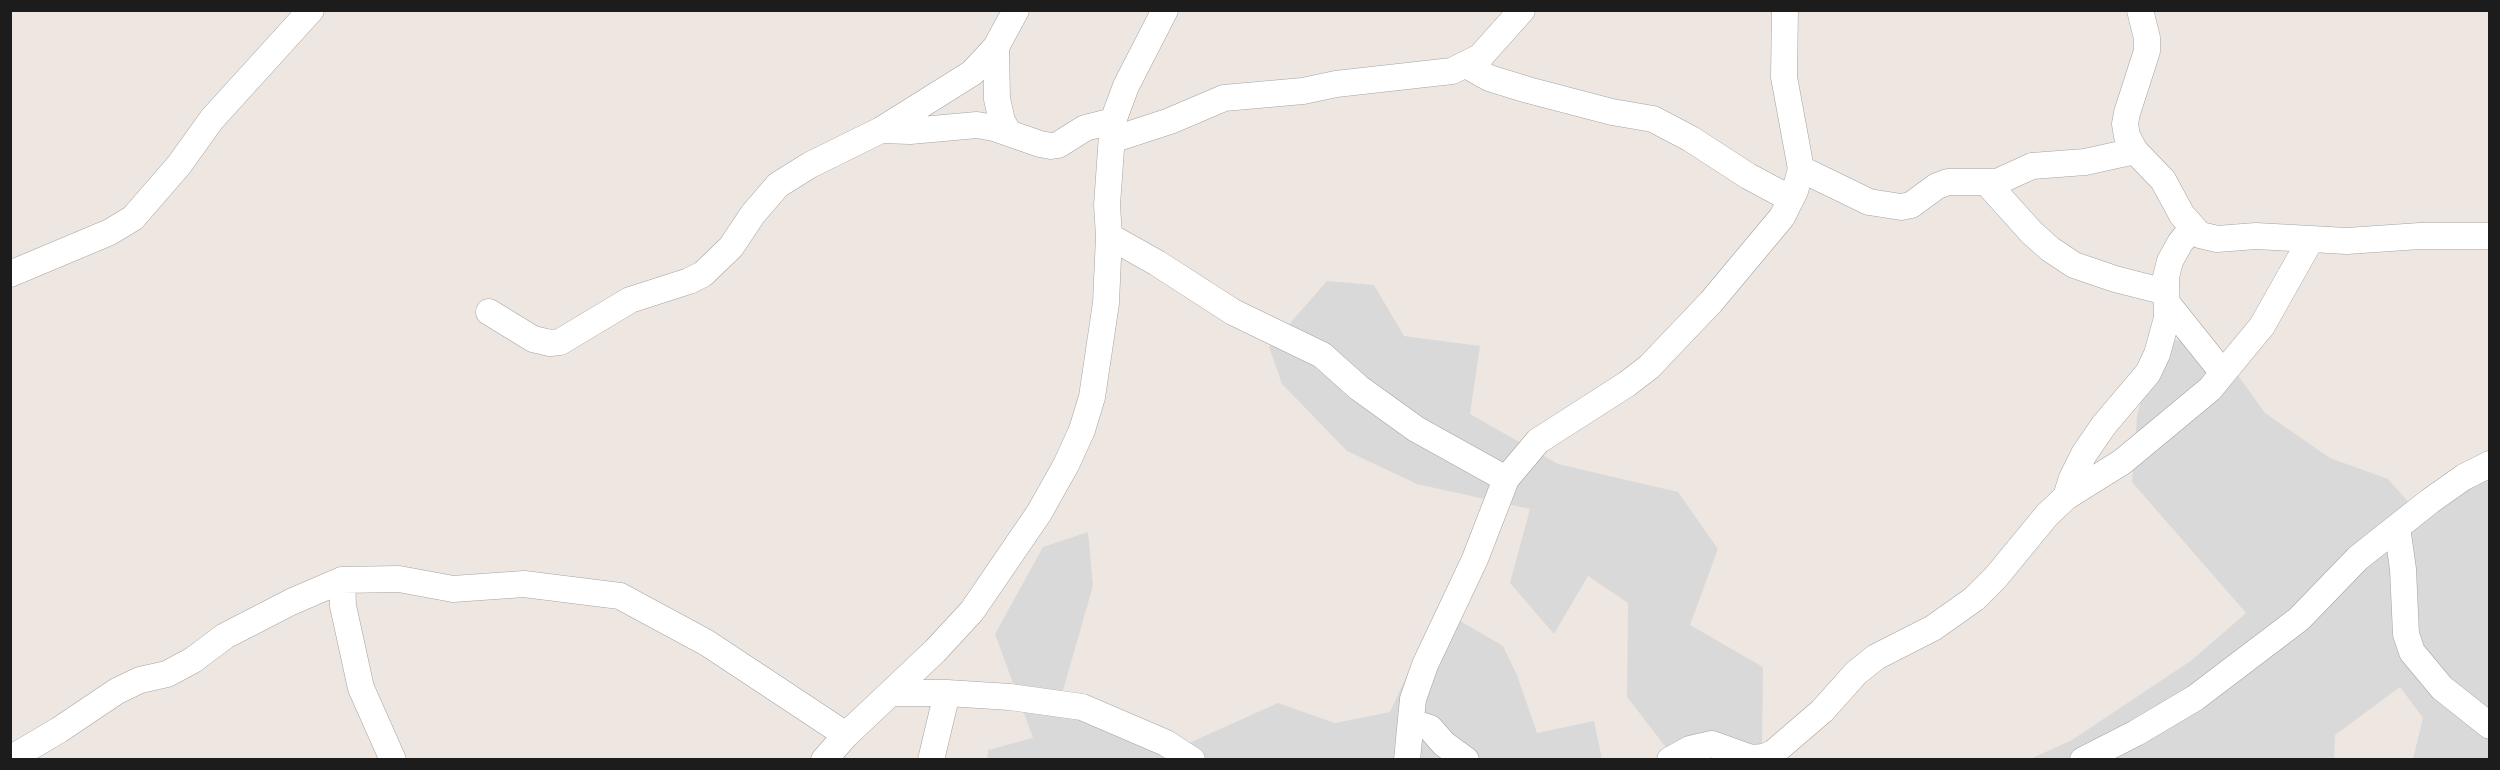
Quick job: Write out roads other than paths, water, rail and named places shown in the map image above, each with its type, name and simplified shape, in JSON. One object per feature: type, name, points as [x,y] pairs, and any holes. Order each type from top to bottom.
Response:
[{"type":"street","points":[[10,274],[110,232],[133,218],[178,165],[212,119],[311,10]]},
{"type":"street","points":[[824,759],[972,611],[1022,539],[1066,465],[1082,430],[1092,397],[1106,303],[1109,236],[1107,205],[1112,130],[1126,86],[1165,10]]},
{"type":"street","points":[[881,130],[910,131],[977,125],[1040,144],[1058,145],[1085,128],[1112,130],[1170,122],[1224,98],[1303,91],[1336,84],[1452,71],[1480,57],[1522,10]]},
{"type":"street","points":[[1407,759],[1413,699],[1425,665],[1475,559],[1506,479],[1539,441],[1627,384],[1656,359],[1717,295],[1782,217],[1801,169],[1785,77],[1785,10]]},
{"type":"street","points":[[2140,10],[2147,38],[2147,51],[2130,100],[2125,124],[2127,136],[2136,151],[2163,180],[2192,228],[2206,238],[2256,236],[2347,241],[2420,236],[2490,236]]},
{"type":"street","points":[[489,312],[533,339],[550,343],[570,338],[630,300],[689,281],[703,274],[731,248],[753,214],[778,185],[810,165],[881,130],[972,73],[996,47],[1015,11]]},
{"type":"street","points":[[996,47],[997,99],[1002,121],[1009,133]]},
{"type":"street","points":[[1466,65],[1489,78],[1528,90],[1612,112],[1653,119],[1691,138],[1748,176],[1791,199]]},
{"type":"street","points":[[1801,169],[1869,202],[1893,208],[1911,205],[1937,186],[1948,182],[1997,182],[2032,166],[2085,162],[2136,151]]},
{"type":"street","points":[[1987,183],[2032,233],[2049,249],[2074,265],[2167,298],[2223,373]]},
{"type":"street","points":[[2066,497],[2072,477],[2084,454],[2109,419],[2148,373],[2163,335],[2167,298],[2166,277],[2170,261],[2192,228]]},
{"type":"street","points":[[1109,236],[1157,263],[1233,312],[1322,355],[1359,388],[1416,429],[1506,479]]},
{"type":"street","points":[[1670,759],[1690,749],[1712,744],[1751,758],[1759,759],[1773,753],[1822,711],[1856,673],[1876,657],[1934,628],[1974,599],[2003,569],[2047,515],[2066,497],[2122,462],[2210,389],[2262,326],[2311,239]]},
{"type":"street","points":[[2083,759],[2136,733],[2195,698],[2276,639],[2313,605],[2336,578],[2397,527],[2464,477],[2490,464]]},
{"type":"street","points":[[2397,527],[2403,569],[2406,634],[2412,652],[2442,688],[2490,726]]},
{"type":"street","points":[[10,759],[60,730],[117,691],[140,680],[167,674],[193,660],[225,636],[291,602],[342,580],[399,579],[453,589],[524,584],[620,596],[707,643],[846,735]]},
{"type":"street","points":[[342,580],[343,606],[361,688],[393,759]]},
{"type":"street","points":[[892,693],[947,693],[1010,697],[1082,707],[1166,743],[1192,759]]},
{"type":"street","points":[[931,759],[947,693]]},
{"type":"street","points":[[1412,722],[1430,728],[1444,744],[1466,759]]}]
